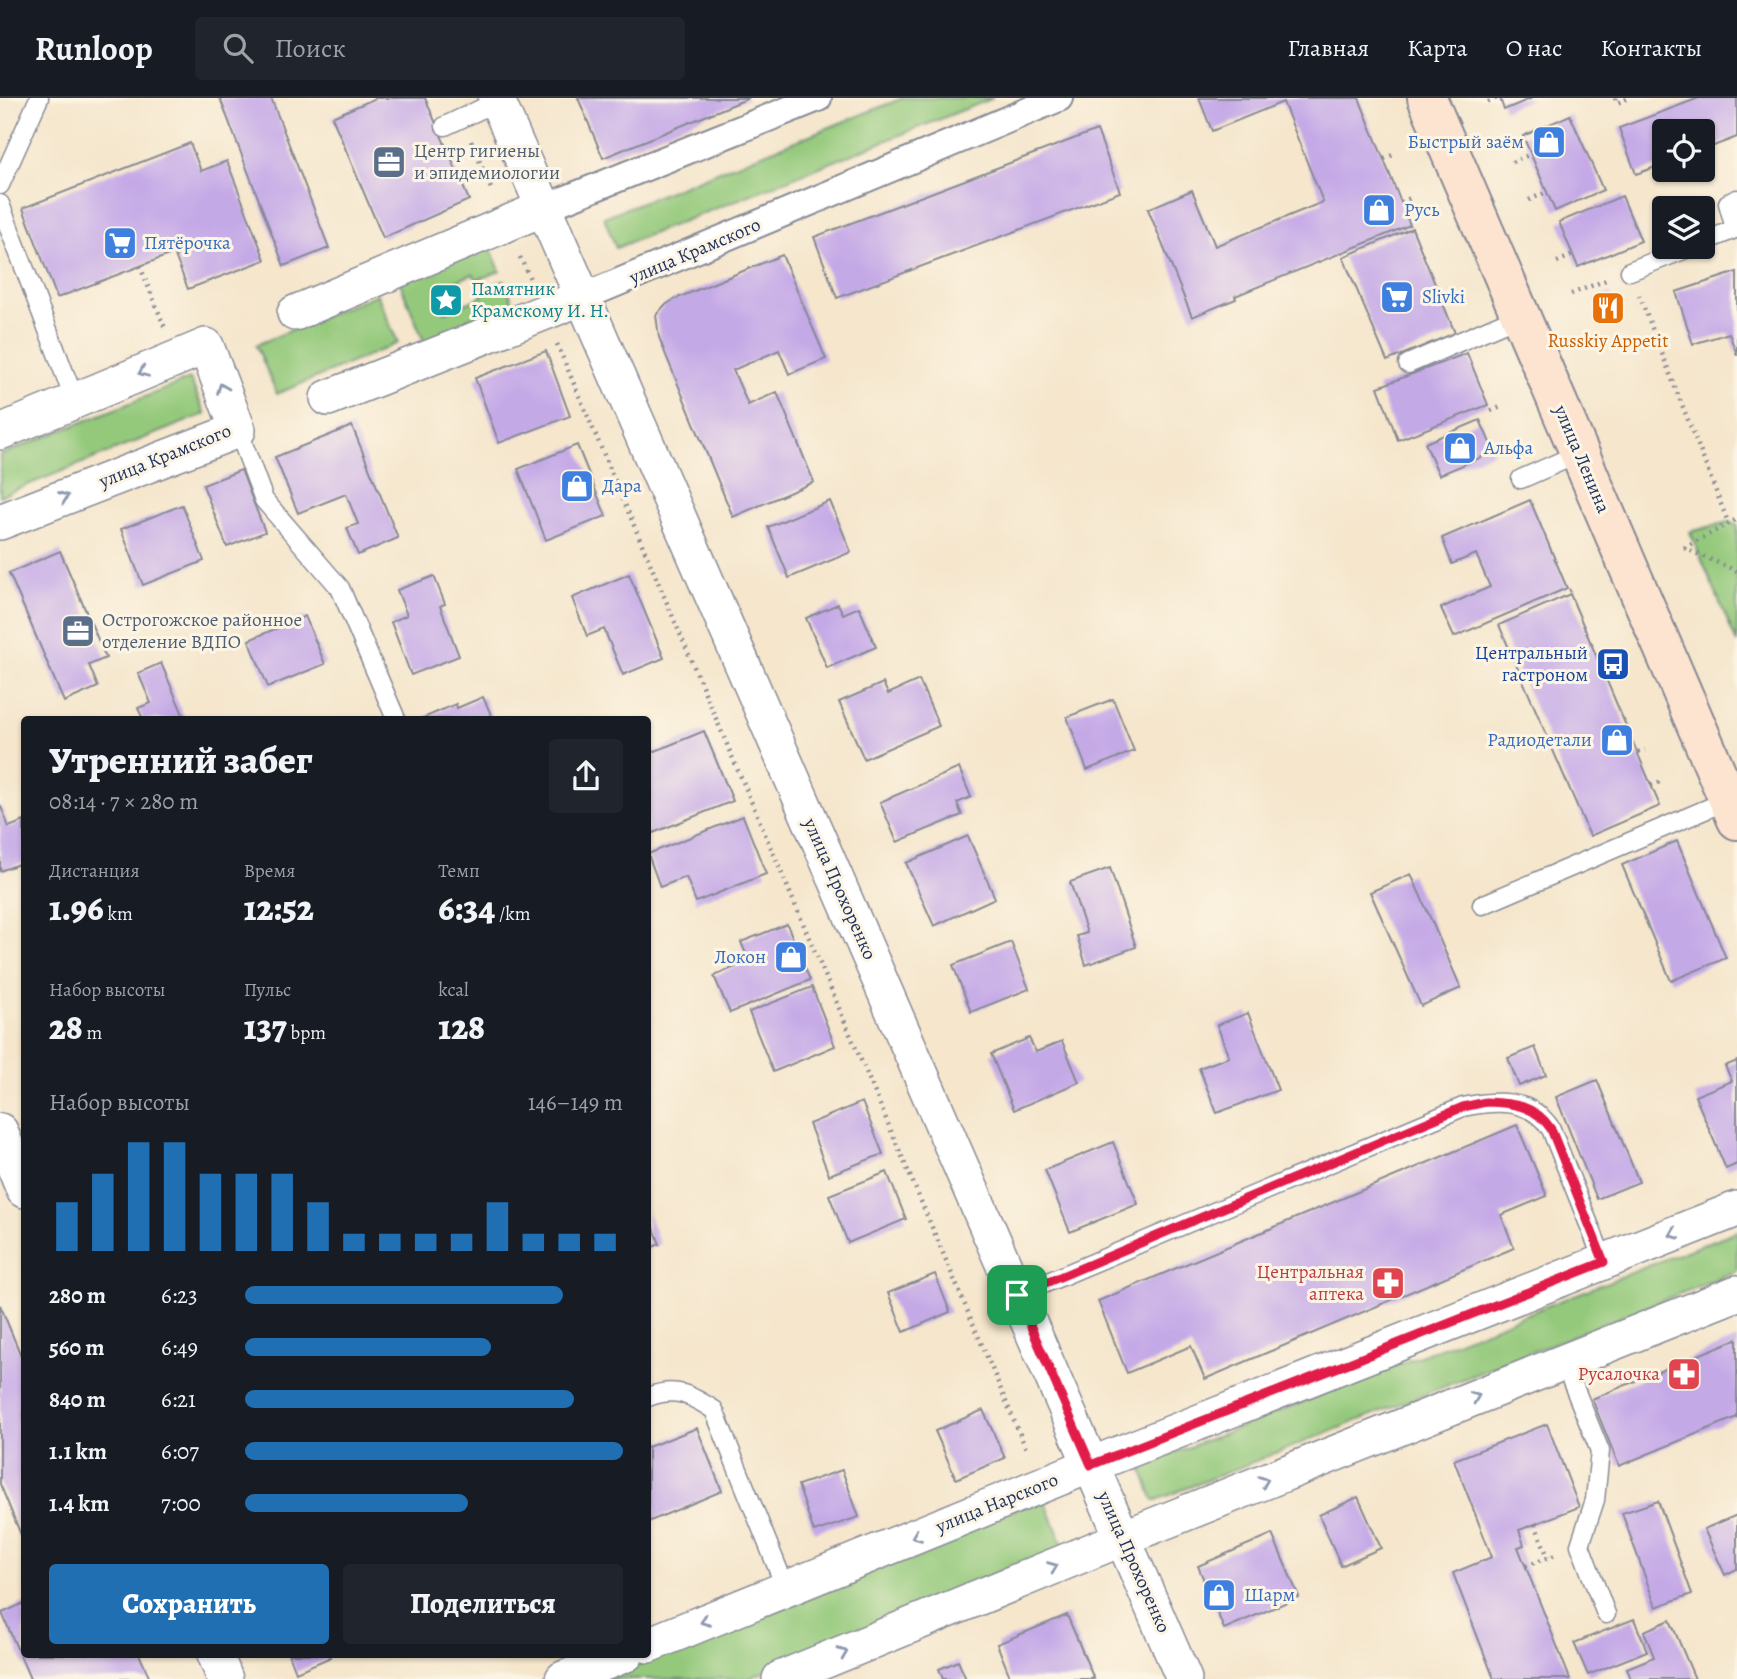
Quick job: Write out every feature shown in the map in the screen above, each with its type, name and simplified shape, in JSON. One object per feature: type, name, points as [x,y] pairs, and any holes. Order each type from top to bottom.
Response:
[{"type":"main road","name":"улица Ленина","points":[[1427,98],[1733,810]]},
{"type":"street","points":[[295,313],[506,223],[818,98]]},
{"type":"street","name":"улица Крамского","points":[[328,398],[583,297],[1059,98]]},
{"type":"street","name":"улица Прохоренко","points":[[497,100],[1184,1679]]},
{"type":"street","name":"улица Крамского","points":[[0,432],[206,346],[238,430],[0,522]]},
{"type":"street","points":[[0,1131],[21,1183]]},
{"type":"street","name":"улица Нарского","points":[[651,1644],[1091,1465],[1737,1209]]},
{"type":"street","points":[[780,1679],[1123,1538],[1737,1293]]},
{"type":"street","points":[[217,1658],[225,1679]]},
{"type":"street","points":[[563,1679],[616,1658]]},
{"type":"lane","points":[[0,185],[39,98]]},
{"type":"lane","points":[[445,126],[497,100]]},
{"type":"lane","points":[[1715,237],[1735,229],[1728,203],[1737,199]]},
{"type":"lane","points":[[0,204],[75,401]]},
{"type":"lane","points":[[1630,271],[1660,259]]},
{"type":"lane","points":[[1408,364],[1521,316]]},
{"type":"lane","points":[[238,430],[264,500],[340,588],[395,716]]},
{"type":"lane","points":[[1521,479],[1580,453]]},
{"type":"lane","points":[[1482,905],[1733,810]]},
{"type":"lane","points":[[1017,1295],[1463,1107],[1486,1102],[1522,1106],[1544,1118],[1551,1129],[1604,1262]]},
{"type":"lane","points":[[1564,1362],[1600,1451],[1595,1500],[1580,1545],[1606,1614]]},
{"type":"lane","points":[[651,1396],[661,1392],[689,1394],[714,1410],[786,1589]]},
{"type":"path","points":[[1488,102],[1497,98]]},
{"type":"path","points":[[1615,98],[1616,103],[1629,98]]},
{"type":"path","points":[[462,118],[1027,1451]]},
{"type":"path","points":[[1513,162],[1531,154]]},
{"type":"path","points":[[1384,159],[1395,155]]},
{"type":"path","points":[[1529,200],[1547,192]]},
{"type":"path","points":[[1401,202],[1413,197]]},
{"type":"path","points":[[1557,262],[1573,256]]},
{"type":"path","points":[[140,266],[177,358]]},
{"type":"path","points":[[1571,294],[1630,271],[1728,522]]},
{"type":"path","points":[[1491,411],[1501,407]]},
{"type":"path","points":[[1737,519],[1684,548],[1737,571]]},
{"type":"path","points":[[1623,720],[1629,718]]},
{"type":"path","points":[[1638,752],[1644,750]]},
{"type":"path","points":[[1651,785],[1660,782]]},
{"type":"path","points":[[1535,1524],[1548,1557]]},
{"type":"path","points":[[1526,1566],[1542,1559]]},
{"type":"green space","points":[[903,98],[993,98],[616,248],[604,217]]},
{"type":"green space","points":[[488,241],[500,271],[477,280],[473,274],[436,289],[445,312],[482,297],[480,290],[504,280],[515,307],[425,344],[398,278]]},
{"type":"green space","points":[[377,294],[398,343],[277,394],[256,345]]},
{"type":"green space","points":[[190,379],[205,414],[0,496],[0,455]]},
{"type":"green space","points":[[1728,522],[1737,524],[1737,643],[1690,532]]},
{"type":"green space","points":[[1737,1231],[1737,1271],[1154,1501],[1141,1466]]},
{"type":"green space","points":[[1044,1498],[1064,1548],[747,1679],[606,1679]]},
{"type":"building","points":[[220,98],[271,98],[329,248],[284,266]]},
{"type":"building","points":[[376,98],[425,98],[469,200],[383,238],[332,117]]},
{"type":"building","points":[[578,98],[749,98],[603,158]]},
{"type":"building","points":[[1199,98],[1359,98],[1410,225],[1235,296],[1236,299],[1192,317],[1148,209],[1192,190],[1215,246],[1323,202],[1283,102],[1212,131]]},
{"type":"building","points":[[1500,98],[1532,98],[1504,110]]},
{"type":"building","points":[[1699,98],[1737,98],[1737,137],[1715,145],[1715,119],[1652,119],[1652,168],[1636,174],[1619,128]]},
{"type":"building","points":[[1570,115],[1603,190],[1555,211],[1523,136]]},
{"type":"building","points":[[1097,130],[1120,192],[837,298],[814,237]]},
{"type":"building","points":[[190,143],[201,171],[227,161],[265,260],[188,289],[174,253],[57,298],[23,208]]},
{"type":"building","points":[[1622,196],[1641,241],[1578,267],[1559,222]]},
{"type":"building","points":[[1412,228],[1455,333],[1387,361],[1343,257]]},
{"type":"building","points":[[782,255],[826,359],[789,374],[779,350],[733,370],[748,405],[777,392],[814,482],[733,517],[667,358],[659,337],[656,315],[675,299]]},
{"type":"building","points":[[1737,272],[1737,355],[1729,333],[1693,344],[1676,292]]},
{"type":"building","name":"Russkiy Appetit","points":[[1610,293],[1620,316],[1606,323],[1595,300]]},
{"type":"building","points":[[546,351],[570,416],[499,443],[475,378]]},
{"type":"building","points":[[1467,353],[1488,405],[1398,440],[1378,387]]},
{"type":"building","name":"Альфа","points":[[1480,420],[1494,452],[1439,475],[1425,443]]},
{"type":"building","points":[[352,426],[398,538],[358,555],[347,528],[358,524],[346,494],[298,513],[275,457]]},
{"type":"building","points":[[577,445],[606,516],[546,540],[518,469]]},
{"type":"building","points":[[241,470],[265,532],[227,547],[203,485]]},
{"type":"building","points":[[1530,500],[1567,588],[1454,637],[1441,608],[1490,587],[1476,554],[1452,564],[1442,538]]},
{"type":"building","points":[[830,501],[851,552],[789,578],[768,527]]},
{"type":"building","points":[[182,505],[204,561],[143,585],[121,529]]},
{"type":"building","points":[[60,551],[106,658],[89,665],[98,687],[64,702],[9,573]]},
{"type":"building","points":[[629,574],[664,658],[623,675],[604,629],[587,636],[572,598]]},
{"type":"building","points":[[434,576],[445,604],[440,606],[459,656],[411,675],[391,622],[407,615],[397,590]]},
{"type":"building","points":[[1570,594],[1660,806],[1590,836],[1499,625]]},
{"type":"building","points":[[838,604],[843,614],[859,607],[876,647],[827,668],[806,618]]},
{"type":"building","points":[[305,616],[325,664],[268,687],[249,640]]},
{"type":"building","points":[[1613,654],[1620,671],[1613,674],[1606,657]]},
{"type":"building","points":[[161,663],[184,716],[142,716],[138,708],[151,703],[138,673]]},
{"type":"building","points":[[919,680],[939,726],[864,759],[839,702],[883,683],[888,694]]},
{"type":"building","points":[[483,697],[492,716],[428,716],[456,704],[457,708]]},
{"type":"building","points":[[1113,699],[1134,751],[1087,770],[1067,717]]},
{"type":"building","points":[[704,731],[733,801],[651,834],[651,753]]},
{"type":"building","points":[[959,768],[971,797],[957,803],[962,815],[897,842],[880,802]]},
{"type":"building","points":[[0,804],[9,827],[21,822],[21,863],[0,871]]},
{"type":"building","points":[[743,816],[766,874],[696,902],[686,877],[660,887],[651,862],[651,853]]},
{"type":"building","points":[[968,836],[995,898],[934,926],[906,863]]},
{"type":"building","points":[[1677,841],[1726,958],[1671,981],[1622,865]]},
{"type":"building","points":[[1110,868],[1136,947],[1086,965],[1077,936],[1087,933],[1070,882]]},
{"type":"building","points":[[1411,874],[1461,988],[1421,1006],[1370,892]]},
{"type":"building","points":[[787,924],[810,980],[730,1013],[714,976],[749,961],[741,942]]},
{"type":"building","points":[[1011,942],[1029,989],[971,1012],[953,965]]},
{"type":"building","points":[[812,987],[835,1046],[773,1072],[749,1012]]},
{"type":"building","points":[[1248,1013],[1278,1090],[1217,1113],[1199,1068],[1229,1057],[1217,1025]]},
{"type":"building","points":[[1029,1038],[1036,1052],[1062,1041],[1079,1082],[1014,1110],[991,1054]]},
{"type":"building","points":[[1535,1047],[1546,1075],[1519,1086],[1508,1058]]},
{"type":"building","points":[[1737,1061],[1737,1164],[1726,1169],[1695,1096],[1732,1081],[1725,1066]]},
{"type":"building","points":[[1597,1080],[1639,1182],[1597,1199],[1556,1097]]},
{"type":"building","points":[[862,1102],[883,1154],[829,1175],[809,1124]]},
{"type":"building","points":[[1517,1125],[1547,1196],[1501,1215],[1514,1248],[1205,1379],[1191,1346],[1127,1373],[1098,1301]]},
{"type":"building","points":[[1113,1142],[1138,1204],[1070,1232],[1045,1170]]},
{"type":"building","points":[[887,1172],[906,1219],[848,1243],[829,1195]]},
{"type":"building","points":[[651,1221],[660,1244],[651,1248]]},
{"type":"building","points":[[935,1274],[950,1312],[904,1332],[888,1293]]},
{"type":"building","points":[[0,1305],[21,1356],[21,1535],[0,1484]]},
{"type":"building","points":[[1737,1339],[1737,1417],[1619,1466],[1592,1399]]},
{"type":"building","points":[[983,1410],[1005,1458],[956,1479],[935,1431]]},
{"type":"building","points":[[1547,1424],[1579,1507],[1519,1530],[1524,1545],[1518,1547],[1570,1679],[1494,1679],[1453,1573],[1492,1557],[1454,1460]]},
{"type":"building","points":[[697,1428],[722,1491],[651,1521],[651,1446]]},
{"type":"building","points":[[842,1470],[859,1517],[814,1532],[798,1485]]},
{"type":"building","points":[[1358,1497],[1381,1548],[1341,1566],[1319,1515]]},
{"type":"building","points":[[1658,1501],[1692,1594],[1656,1607],[1622,1513]]},
{"type":"building","points":[[1737,1515],[1737,1569],[1725,1575],[1704,1529]]},
{"type":"building","points":[[1272,1534],[1299,1597],[1224,1629],[1198,1566]]},
{"type":"building","points":[[21,1604],[21,1658],[2,1613]]},
{"type":"building","points":[[1067,1615],[1094,1679],[1011,1679],[997,1644]]},
{"type":"building","points":[[1634,1619],[1647,1651],[1588,1675],[1574,1643]]},
{"type":"building","points":[[1670,1620],[1695,1679],[1631,1679],[1627,1668],[1654,1657],[1644,1631]]},
{"type":"building","points":[[21,1658],[141,1658],[150,1679],[30,1679]]},
{"type":"building","points":[[291,1658],[329,1658],[296,1672]]},
{"type":"building","points":[[958,1661],[966,1679],[943,1679],[939,1669]]},
{"type":"place","name":"Быстрый заём","points":[[1549,142]]},
{"type":"place","name":"Центр гигиены и эпидемиологии","points":[[389,162]]},
{"type":"place","name":"Русь","points":[[1379,210]]},
{"type":"place","name":"Пятёрочка","points":[[120,243]]},
{"type":"place","name":"Slivki","points":[[1397,297]]},
{"type":"place","name":"Памятник Крамскому И. Н.","points":[[446,300]]},
{"type":"place","name":"Russkiy Appetit","points":[[1608,308]]},
{"type":"place","name":"Альфа","points":[[1460,448]]},
{"type":"place","name":"Дара","points":[[577,486]]},
{"type":"place","name":"Острогожское районное отделение ВДПО","points":[[78,631]]},
{"type":"place","name":"Центральный гастроном","points":[[1613,664]]},
{"type":"place","name":"Радиодетали","points":[[1617,740]]},
{"type":"place","name":"Локон","points":[[791,957]]},
{"type":"place","name":"Центральная аптека","points":[[1388,1283]]},
{"type":"place","name":"Русалочка","points":[[1684,1374]]},
{"type":"place","name":"Шарм","points":[[1219,1595]]},
{"type":"route","points":[[1486,1102],[1522,1106],[1534,1110],[1544,1118],[1551,1129],[1604,1262],[1091,1465],[1017,1295],[1463,1107],[1486,1102]]}]
